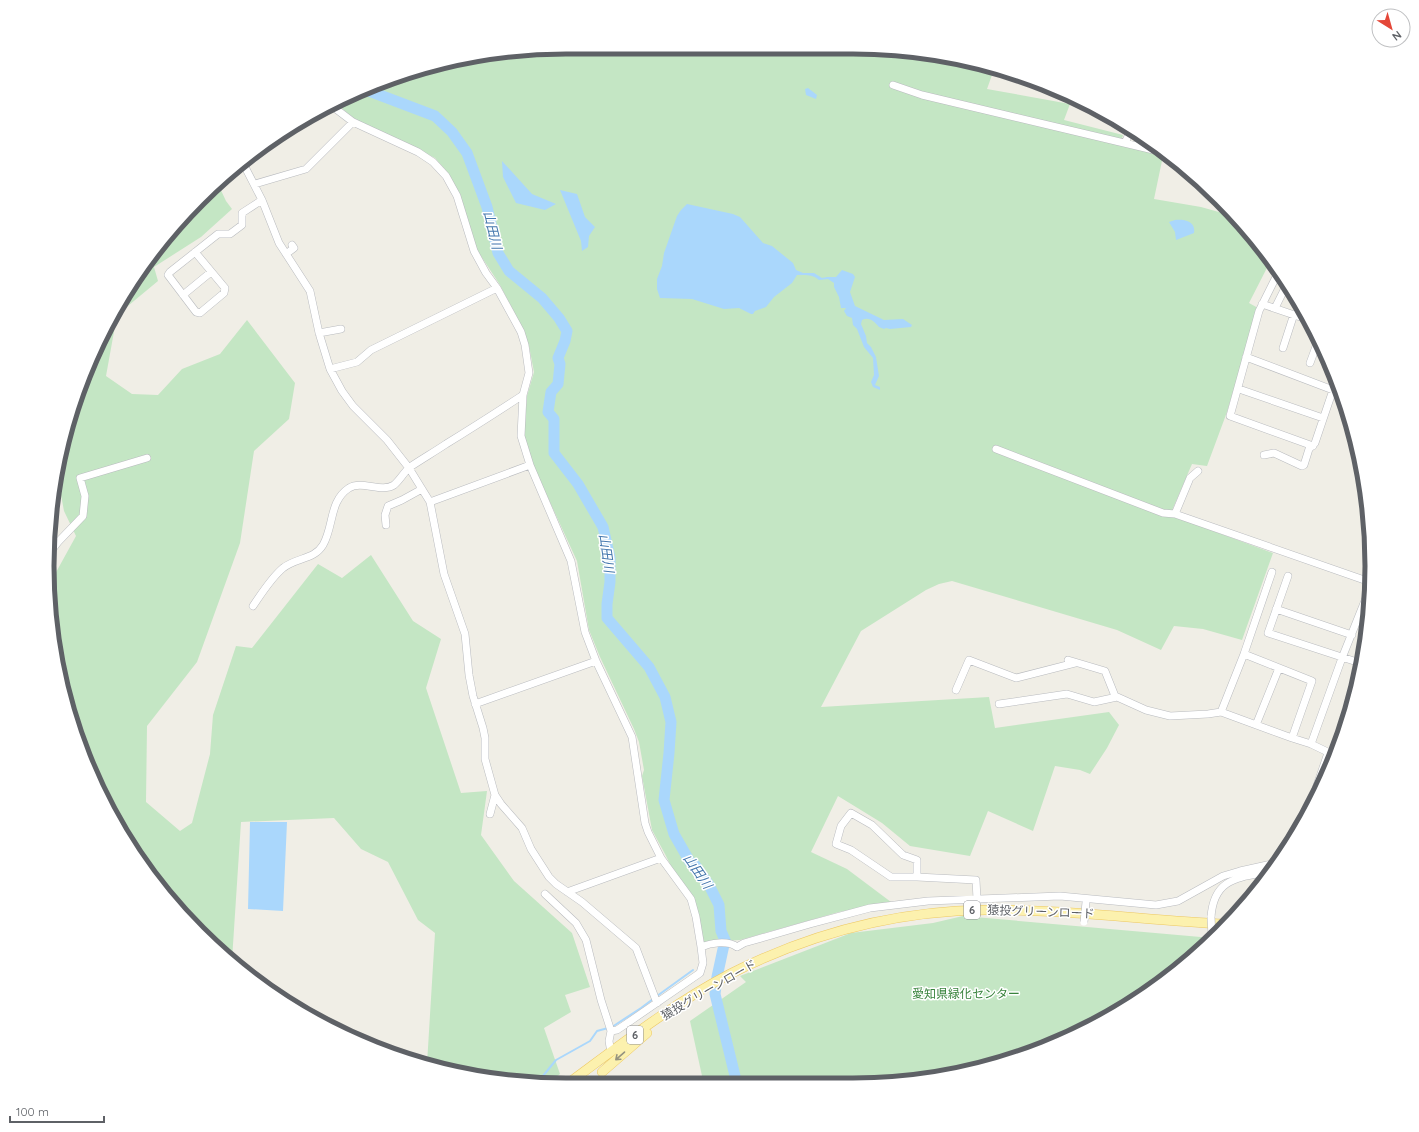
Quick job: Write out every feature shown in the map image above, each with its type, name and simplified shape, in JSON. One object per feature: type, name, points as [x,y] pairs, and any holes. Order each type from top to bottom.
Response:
[{"type":"main road","name":"猿投グリーンロード","points":[[575,1078],[681,1004],[729,975],[816,937],[867,923],[911,915],[962,911],[1023,910],[1219,924]]},
{"type":"main road","points":[[602,1072],[681,1004]]},
{"type":"main road","points":[[572,1078],[597,1062]]},
{"type":"street","points":[[893,85],[922,95],[1150,149]]},
{"type":"street","points":[[336,109],[353,122],[418,152],[432,162],[446,176],[457,196],[474,251],[486,273],[497,288],[521,332],[525,345],[529,373],[522,395],[521,436],[530,465],[571,561],[585,632],[596,662],[632,737],[637,758],[648,832],[661,858],[691,899],[696,916],[703,963],[700,973],[617,1030],[611,1031]]},
{"type":"street","points":[[255,184],[306,169],[353,122]]},
{"type":"street","points":[[1125,144],[1129,135]]},
{"type":"street","points":[[245,167],[262,200],[275,236],[310,291],[319,333],[330,369],[347,398],[388,440],[409,468],[430,502],[444,574],[466,634],[469,675],[475,704],[483,728],[485,738],[485,759],[495,795],[522,828],[531,849],[543,869],[556,884],[582,902],[636,948],[657,1003]]},
{"type":"street","points":[[195,252],[225,288],[224,293],[200,313],[196,312],[168,275],[170,272],[195,252],[218,234],[230,234],[242,224],[242,213],[262,200]]},
{"type":"street","points":[[286,254],[294,248],[292,245]]},
{"type":"street","points":[[183,295],[211,272]]},
{"type":"street","points":[[1276,278],[1262,304],[1230,416],[1313,446]]},
{"type":"street","points":[[330,369],[357,362],[371,350],[497,288]]},
{"type":"street","points":[[1275,308],[1284,290]]},
{"type":"street","points":[[1262,304],[1299,316]]},
{"type":"street","points":[[1282,348],[1294,314]]},
{"type":"street","points":[[319,333],[341,329]]},
{"type":"street","points":[[1310,363],[1316,348]]},
{"type":"street","points":[[1246,357],[1333,390],[1313,446],[1309,450],[1304,465],[1302,466],[1274,453],[1264,455]]},
{"type":"street","points":[[1239,388],[1323,418]]},
{"type":"street","points":[[253,606],[275,575],[283,568],[299,559],[313,556],[320,550],[324,543],[334,508],[339,497],[350,487],[386,487],[393,485],[409,468],[522,395]]},
{"type":"street","points":[[996,449],[1163,513],[1175,514],[1365,580]]},
{"type":"street","points":[[55,546],[83,516],[85,496],[80,478],[147,458]]},
{"type":"street","points":[[430,502],[530,465]]},
{"type":"street","points":[[1175,514],[1190,478],[1198,471]]},
{"type":"street","points":[[386,525],[385,515],[388,506],[422,489]]},
{"type":"street","points":[[1221,712],[1244,654],[1272,572]]},
{"type":"street","points":[[1288,576],[1268,633],[1356,662]]},
{"type":"street","points":[[1276,609],[1352,635]]},
{"type":"street","points":[[1311,744],[1342,658],[1362,616]]},
{"type":"street","points":[[1244,654],[1312,681],[1292,738]]},
{"type":"street","points":[[956,690],[969,660],[1016,678],[1076,663]]},
{"type":"street","points":[[1068,660],[1105,671],[1115,696],[1146,710],[1170,716],[1221,712],[1311,744],[1329,753]]},
{"type":"street","points":[[475,704],[596,662]]},
{"type":"street","points":[[1256,725],[1279,668]]},
{"type":"street","points":[[999,704],[1068,694],[1094,702],[1117,697]]},
{"type":"street","points":[[490,814],[495,795]]},
{"type":"street","points":[[917,877],[917,860],[903,855],[872,825],[851,813],[842,826],[836,844],[851,850],[891,877],[976,880],[977,899]]},
{"type":"street","points":[[568,892],[661,858]]},
{"type":"street","points":[[701,948],[713,944],[730,944],[737,946],[870,908],[928,901],[1060,896],[1156,905],[1168,904],[1183,898],[1223,876],[1240,870],[1269,864]]},
{"type":"street","points":[[1212,931],[1211,916],[1213,901],[1219,890],[1225,884],[1240,877],[1263,873]]},
{"type":"street","points":[[545,894],[576,923],[586,940],[601,1000],[611,1031],[609,1041],[610,1047]]},
{"type":"street","points":[[1084,922],[1086,902],[1099,904],[1100,900]]},
{"type":"green space","points":[[566,54],[886,55],[920,58],[953,64],[992,75],[987,89],[1070,104],[1064,120],[1123,135],[1120,145],[1157,155],[1163,158],[1154,199],[1201,207],[1224,213],[1238,228],[1268,266],[1249,303],[1258,308],[1227,412],[1207,466],[1192,464],[1170,515],[1273,553],[1242,640],[1203,629],[1174,626],[1161,650],[1117,630],[952,581],[939,584],[926,590],[861,631],[821,707],[989,697],[995,728],[1109,712],[1119,725],[1107,748],[1090,774],[1080,770],[1055,766],[1033,831],[988,811],[970,856],[910,846],[882,823],[838,796],[811,852],[847,869],[891,902],[839,912],[740,940],[704,942],[700,924],[652,830],[642,776],[644,770],[639,742],[589,630],[577,561],[532,463],[524,435],[527,396],[534,372],[529,346],[523,329],[500,285],[477,250],[459,195],[448,173],[435,158],[353,118],[340,107],[401,81],[433,71],[499,58]]},
{"type":"green space","points":[[220,189],[232,209],[201,237],[154,267],[158,281],[123,310],[140,282],[160,254],[181,228]]},
{"type":"green space","points":[[247,320],[295,383],[289,419],[254,451],[240,543],[197,662],[147,726],[146,802],[180,831],[192,823],[210,754],[213,715],[236,646],[252,648],[318,564],[342,578],[371,555],[413,621],[441,639],[426,688],[461,793],[487,791],[481,835],[514,881],[572,933],[590,987],[565,995],[571,1012],[544,1028],[560,1074],[555,1078],[499,1074],[427,1059],[435,933],[418,920],[388,862],[361,849],[334,818],[241,822],[232,955],[181,904],[140,850],[123,822],[93,762],[71,699],[58,633],[55,599],[54,575],[76,536],[64,511],[60,489],[71,433],[93,370],[115,324],[106,376],[132,394],[158,395],[182,369],[220,354]]},
{"type":"green space","name":"愛知県緑化センター","points":[[963,916],[1205,937],[1165,972],[1137,992],[1109,1009],[1049,1039],[986,1061],[920,1074],[886,1077],[702,1078],[690,1021],[746,982],[740,976],[851,933],[933,923]]},
{"type":"water","points":[[808,88],[817,95],[816,99],[806,95],[805,89]]},
{"type":"water","points":[[502,161],[532,194],[556,204],[545,210],[516,203],[503,177]]},
{"type":"water","points":[[560,190],[577,194],[585,217],[595,227],[589,236],[588,247],[582,251],[581,241]]},
{"type":"water","points":[[687,204],[733,214],[740,217],[763,243],[772,246],[793,263],[796,270],[803,273],[814,273],[822,278],[836,277],[842,270],[853,274],[855,277],[850,292],[855,306],[884,320],[903,319],[912,325],[911,327],[884,329],[869,319],[862,320],[861,324],[867,343],[871,347],[876,357],[879,376],[875,385],[880,387],[880,390],[873,387],[871,382],[874,375],[873,358],[864,347],[857,329],[853,325],[852,318],[847,316],[844,311],[846,308],[841,308],[834,283],[828,279],[819,280],[811,276],[797,275],[792,283],[774,297],[766,307],[755,311],[753,314],[739,308],[724,309],[692,299],[660,298],[657,289],[657,279],[662,266],[664,253],[677,216]]},
{"type":"water","points":[[1182,220],[1191,223],[1194,233],[1176,240],[1175,232],[1169,222]]},
{"type":"water","points":[[250,822],[287,822],[283,911],[248,909]]},
{"type":"waterway","name":"山田川","points":[[372,92],[435,116],[452,132],[467,153],[487,207],[498,253],[509,271],[542,298],[559,318],[567,331],[565,341],[558,358],[560,364],[558,384],[551,392],[548,412],[554,419],[554,453],[578,484],[603,527],[610,558],[607,618],[649,667],[665,697],[671,722],[664,800],[674,834],[690,862],[695,865],[709,885],[719,905],[721,931],[725,940],[715,994],[736,1078]]},
{"type":"waterway","points":[[657,996],[693,970]]},
{"type":"waterway","points":[[612,1027],[653,999]]},
{"type":"waterway","points":[[542,1077],[556,1060],[590,1041],[597,1031],[608,1028]]}]
